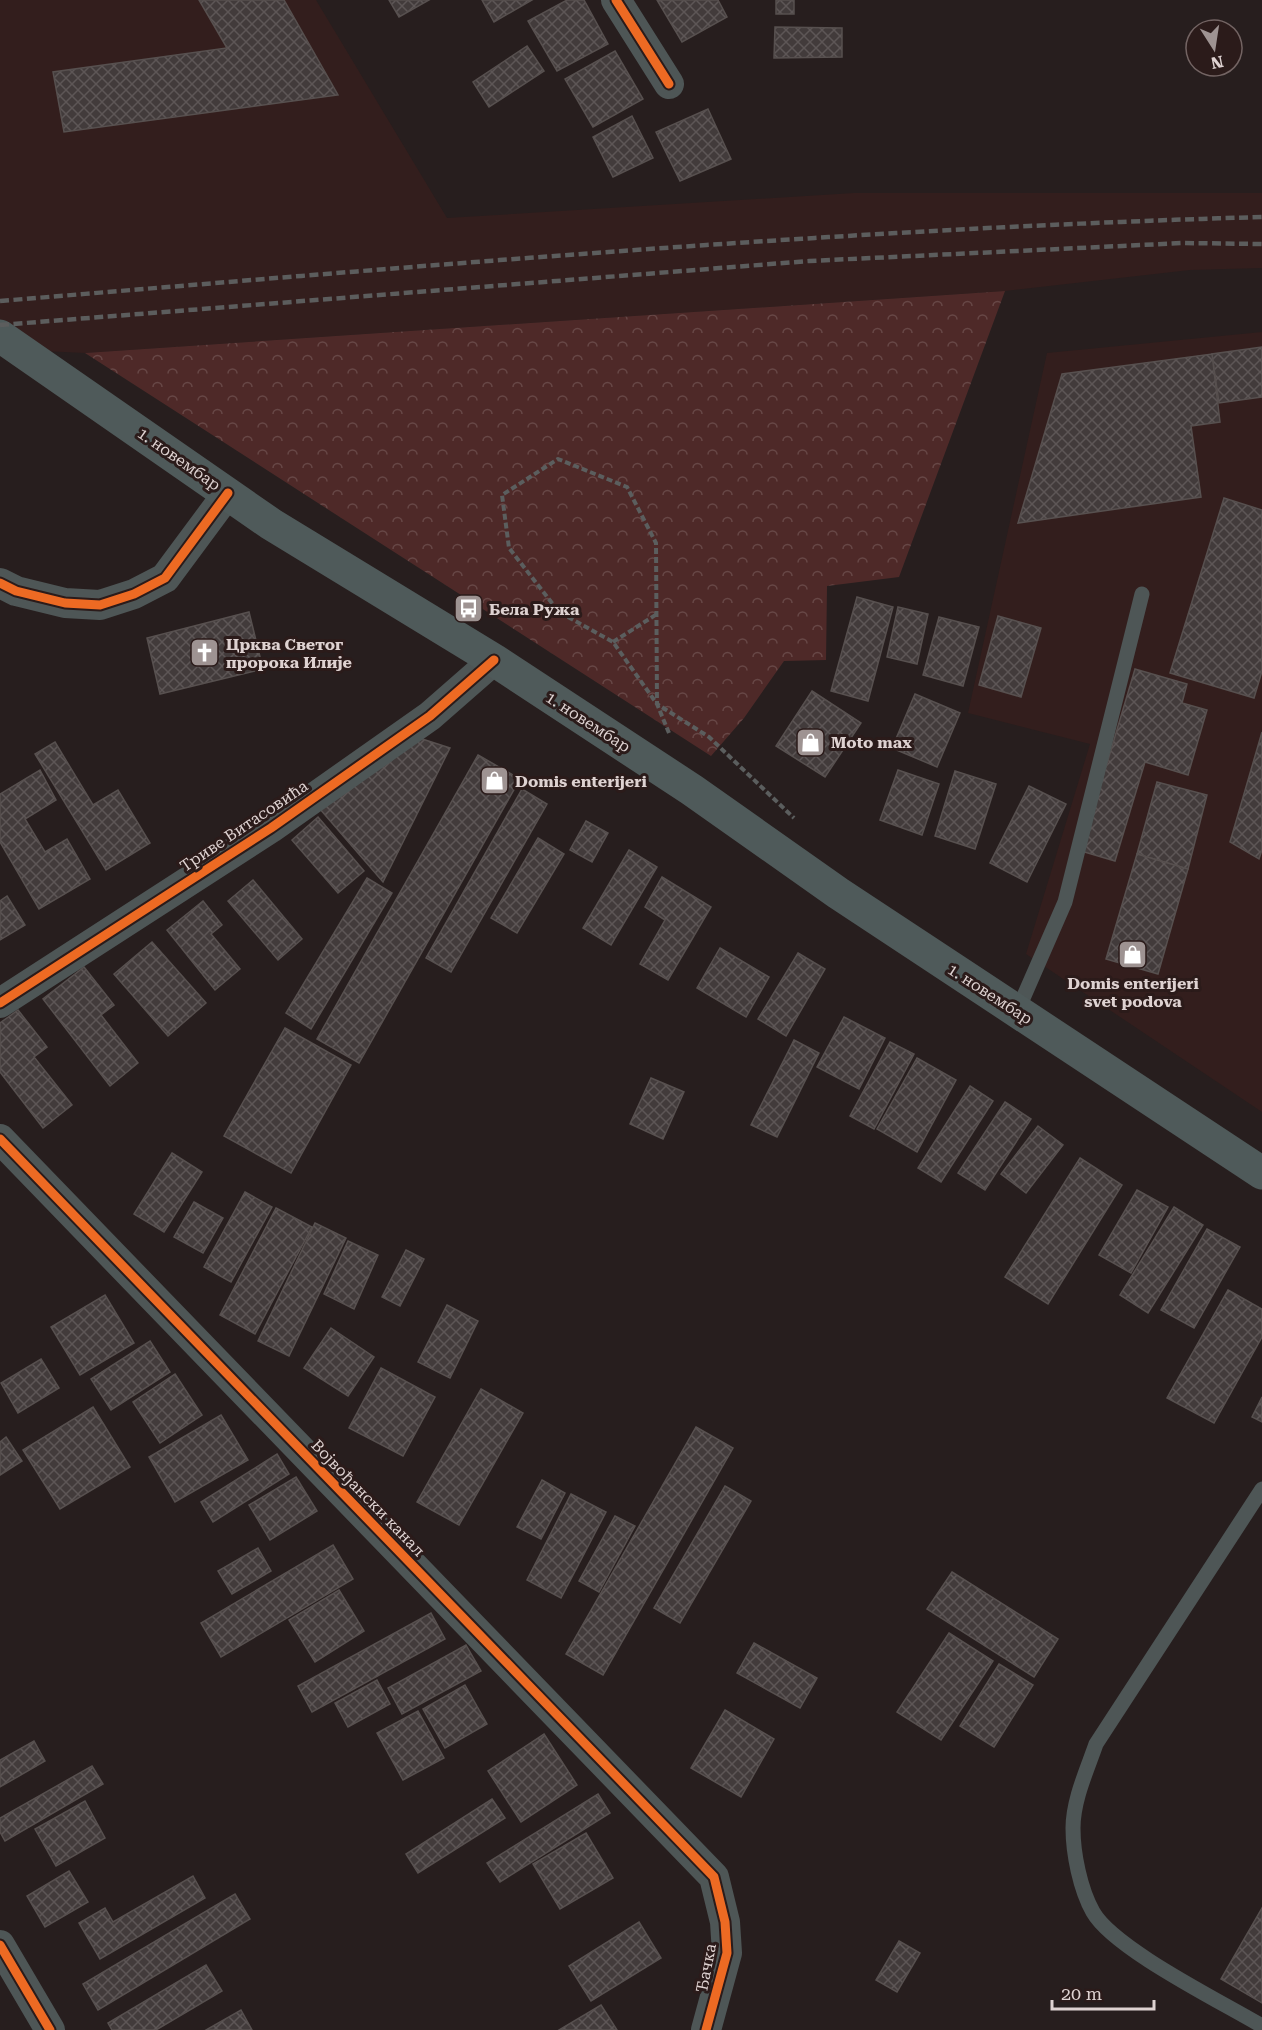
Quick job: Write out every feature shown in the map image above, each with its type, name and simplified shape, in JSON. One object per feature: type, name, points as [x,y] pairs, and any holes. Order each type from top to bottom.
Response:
[{"type":"main road","name":"1. новембар","points":[[0,336],[271,524],[494,660],[692,790],[838,893],[1262,1173]]},
{"type":"street","points":[[616,0],[669,84]]},
{"type":"street","points":[[0,583],[16,591],[64,603],[100,605],[134,594],[165,578],[228,493]]},
{"type":"street","name":"Триве Витасовића","points":[[0,1003],[271,828],[430,716],[494,660]]},
{"type":"street","name":"Војвођански канал","points":[[0,1139],[714,1877]]},
{"type":"street","name":"Ђачка","points":[[706,2030],[727,1953],[725,1922],[714,1877]]},
{"type":"street","points":[[0,1945],[50,2030]]},
{"type":"lane","points":[[1017,1012],[1065,902],[1142,594]]},
{"type":"lane","points":[[1262,1490],[1096,1744],[1080,1789],[1073,1827],[1079,1873],[1093,1912],[1113,1936],[1262,2026]]},
{"type":"path","points":[[657,704],[656,543],[627,487],[558,459],[502,495],[509,548],[559,612],[612,642],[657,704],[709,737],[795,818],[800,828]]},
{"type":"path","points":[[612,642],[657,614]]},
{"type":"shaded area","points":[[0,0],[316,0],[447,218],[854,193],[1262,193],[1262,268],[1190,270],[1005,291],[85,353],[0,349]]},
{"type":"shaded area","points":[[1262,332],[1262,1112],[1026,954],[1090,744],[968,713],[1047,353]]},
{"type":"green space","points":[[1005,291],[899,577],[827,586],[826,660],[784,661],[744,718],[711,756],[85,353]]},
{"type":"building","points":[[199,0],[284,0],[338,95],[64,132],[53,72],[227,48]]},
{"type":"building","points":[[389,0],[429,0],[399,17]]},
{"type":"building","points":[[482,0],[532,0],[494,22]]},
{"type":"building","points":[[567,0],[584,0],[608,44],[557,71],[528,21]]},
{"type":"building","points":[[657,0],[718,0],[727,17],[682,42]]},
{"type":"building","points":[[776,0],[794,0],[794,14],[776,14]]},
{"type":"building","points":[[775,27],[842,28],[842,57],[774,58]]},
{"type":"building","points":[[527,46],[544,71],[489,107],[473,82]]},
{"type":"building","points":[[615,51],[643,99],[593,127],[565,79]]},
{"type":"building","points":[[708,109],[731,159],[680,181],[656,132]]},
{"type":"building","points":[[632,116],[653,158],[613,177],[593,137]]},
{"type":"building","points":[[1262,347],[1262,397],[1219,403],[1212,354]]},
{"type":"building","points":[[1212,354],[1220,422],[1191,426],[1201,497],[1018,523],[1062,374]]},
{"type":"building","points":[[1224,498],[1262,510],[1262,671],[1254,698],[1170,673]]},
{"type":"building","points":[[857,597],[893,607],[868,701],[831,691]]},
{"type":"building","points":[[898,607],[928,614],[917,664],[887,657]]},
{"type":"building","name":"Црква Светог пророка Илије","points":[[249,612],[263,669],[160,694],[147,638]]},
{"type":"building","points":[[998,616],[1041,628],[1021,697],[979,685]]},
{"type":"building","points":[[939,617],[979,627],[963,686],[923,675]]},
{"type":"building","points":[[1135,669],[1187,684],[1182,703],[1207,710],[1188,775],[1145,762],[1115,861],[1081,851]]},
{"type":"building","points":[[812,691],[861,723],[825,777],[776,746]]},
{"type":"building","points":[[915,694],[960,713],[937,767],[892,748]]},
{"type":"building","points":[[1262,732],[1262,850],[1259,859],[1230,842]]},
{"type":"building","points":[[413,736],[450,748],[383,882],[320,809]]},
{"type":"building","points":[[55,742],[93,805],[118,790],[150,843],[106,870],[35,754]]},
{"type":"building","points":[[478,755],[520,779],[359,1063],[317,1039]]},
{"type":"building","points":[[40,770],[56,800],[25,819],[45,852],[67,839],[90,879],[39,909],[0,842],[0,794]]},
{"type":"building","points":[[898,770],[939,784],[922,835],[880,820]]},
{"type":"building","points":[[955,771],[996,784],[975,849],[935,836]]},
{"type":"building","points":[[1157,782],[1207,795],[1188,869],[1137,854]]},
{"type":"building","points":[[1029,786],[1066,804],[1027,882],[990,863]]},
{"type":"building","points":[[522,789],[547,804],[451,972],[426,958]]},
{"type":"building","points":[[318,817],[364,871],[338,893],[292,840]]},
{"type":"building","points":[[586,821],[608,833],[592,862],[570,850]]},
{"type":"building","points":[[538,838],[564,854],[517,933],[491,918]]},
{"type":"building","points":[[629,850],[657,867],[611,945],[583,928]]},
{"type":"building","points":[[1137,854],[1188,869],[1158,974],[1106,959]]},
{"type":"building","points":[[662,877],[711,907],[668,980],[640,964],[665,920],[645,907]]},
{"type":"building","points":[[367,878],[392,893],[311,1029],[286,1013]]},
{"type":"building","points":[[253,880],[302,939],[278,960],[228,901]]},
{"type":"building","points":[[7,896],[25,925],[0,940],[0,901]]},
{"type":"building","points":[[203,901],[222,925],[211,934],[240,969],[215,990],[167,930]]},
{"type":"building","points":[[152,942],[206,1003],[168,1036],[114,974]]},
{"type":"building","points":[[720,948],[769,977],[746,1017],[697,988]]},
{"type":"building","points":[[798,953],[825,969],[786,1036],[758,1019]]},
{"type":"building","points":[[84,967],[114,1005],[101,1015],[138,1063],[110,1086],[43,999]]},
{"type":"building","points":[[18,1010],[47,1047],[34,1057],[72,1105],[43,1128],[0,1072],[0,1023]]},
{"type":"building","points":[[844,1017],[885,1038],[859,1089],[817,1067]]},
{"type":"building","points":[[285,1028],[351,1065],[291,1173],[224,1136]]},
{"type":"building","points":[[794,1040],[819,1053],[777,1137],[751,1125]]},
{"type":"building","points":[[890,1042],[914,1054],[874,1129],[850,1116]]},
{"type":"building","points":[[917,1058],[956,1080],[917,1152],[877,1129]]},
{"type":"building","points":[[651,1078],[684,1092],[663,1139],[630,1124]]},
{"type":"building","points":[[970,1086],[993,1101],[941,1182],[918,1168]]},
{"type":"building","points":[[1005,1102],[1031,1119],[985,1190],[958,1173]]},
{"type":"building","points":[[1038,1126],[1063,1145],[1026,1193],[1001,1174]]},
{"type":"building","points":[[172,1153],[202,1172],[164,1232],[134,1214]]},
{"type":"building","points":[[1080,1158],[1122,1185],[1048,1304],[1005,1277]]},
{"type":"building","points":[[1137,1190],[1168,1207],[1131,1273],[1099,1255]]},
{"type":"building","points":[[245,1192],[272,1207],[231,1282],[204,1267]]},
{"type":"building","points":[[194,1202],[223,1218],[203,1253],[174,1237]]},
{"type":"building","points":[[1174,1207],[1203,1225],[1148,1313],[1120,1295]]},
{"type":"building","points":[[276,1208],[312,1227],[255,1334],[220,1315]]},
{"type":"building","points":[[315,1223],[346,1238],[289,1356],[258,1341]]},
{"type":"building","points":[[1207,1229],[1240,1247],[1194,1328],[1161,1310]]},
{"type":"building","points":[[348,1241],[378,1255],[354,1309],[324,1294]]},
{"type":"building","points":[[406,1250],[424,1259],[400,1306],[382,1297]]},
{"type":"building","points":[[1228,1290],[1262,1309],[1262,1337],[1214,1423],[1167,1398]]},
{"type":"building","points":[[105,1295],[134,1343],[80,1375],[51,1327]]},
{"type":"building","points":[[447,1305],[478,1321],[450,1378],[418,1362]]},
{"type":"building","points":[[331,1328],[374,1357],[348,1396],[304,1368]]},
{"type":"building","points":[[150,1341],[170,1372],[111,1410],[91,1379]]},
{"type":"building","points":[[41,1359],[59,1388],[18,1413],[1,1383]]},
{"type":"building","points":[[381,1368],[435,1397],[403,1456],[349,1428]]},
{"type":"building","points":[[175,1374],[202,1415],[160,1443],[133,1402]]},
{"type":"building","points":[[481,1389],[523,1413],[459,1525],[417,1502]]},
{"type":"building","points":[[1262,1397],[1262,1422],[1252,1417]]},
{"type":"building","points":[[93,1407],[130,1467],[60,1509],[23,1450]]},
{"type":"building","points":[[221,1415],[248,1460],[175,1502],[149,1457]]},
{"type":"building","points":[[696,1427],[733,1448],[603,1675],[566,1654]]},
{"type":"building","points":[[6,1437],[22,1461],[0,1475],[0,1442]]},
{"type":"building","points":[[277,1454],[289,1474],[213,1522],[201,1502]]},
{"type":"building","points":[[296,1477],[317,1511],[270,1540],[249,1505]]},
{"type":"building","points":[[542,1480],[565,1493],[541,1539],[517,1527]]},
{"type":"building","points":[[725,1486],[751,1501],[680,1623],[654,1608]]},
{"type":"building","points":[[571,1494],[606,1512],[561,1598],[527,1580]]},
{"type":"building","points":[[615,1516],[635,1526],[599,1592],[579,1581]]},
{"type":"building","points":[[333,1545],[353,1579],[221,1657],[201,1623]]},
{"type":"building","points":[[258,1548],[271,1571],[232,1594],[218,1571]]},
{"type":"building","points":[[952,1572],[1058,1639],[1034,1677],[927,1609]]},
{"type":"building","points":[[339,1590],[364,1631],[315,1662],[289,1620]]},
{"type":"building","points":[[431,1613],[445,1639],[312,1712],[298,1686]]},
{"type":"building","points":[[949,1633],[993,1661],[941,1740],[897,1712]]},
{"type":"building","points":[[754,1643],[817,1678],[800,1708],[737,1673]]},
{"type":"building","points":[[466,1645],[481,1671],[402,1714],[388,1688]]},
{"type":"building","points":[[999,1664],[1033,1685],[994,1747],[960,1726]]},
{"type":"building","points":[[377,1680],[390,1704],[348,1727],[335,1703]]},
{"type":"building","points":[[465,1685],[487,1724],[445,1748],[423,1709]]},
{"type":"building","points":[[725,1710],[774,1739],[741,1797],[691,1768]]},
{"type":"building","points":[[418,1711],[444,1758],[403,1780],[377,1733]]},
{"type":"building","points":[[544,1734],[577,1785],[521,1822],[488,1771]]},
{"type":"building","points":[[34,1741],[45,1761],[0,1787],[0,1760]]},
{"type":"building","points":[[92,1766],[103,1784],[5,1841],[0,1832],[0,1818]]},
{"type":"building","points":[[598,1794],[610,1813],[500,1882],[487,1863]]},
{"type":"building","points":[[492,1799],[505,1818],[418,1873],[406,1854]]},
{"type":"building","points":[[85,1801],[105,1838],[56,1866],[35,1829]]},
{"type":"building","points":[[586,1833],[613,1878],[560,1909],[533,1864]]},
{"type":"building","points":[[69,1871],[88,1902],[45,1927],[27,1896]]},
{"type":"building","points":[[193,1876],[205,1898],[100,1959],[79,1923],[105,1908],[113,1922]]},
{"type":"building","points":[[235,1894],[250,1919],[98,2010],[83,1984]]},
{"type":"building","points":[[1262,1908],[1262,2003],[1221,1979]]},
{"type":"building","points":[[639,1922],[661,1958],[591,2001],[569,1966]]},
{"type":"building","points":[[899,1941],[920,1953],[897,1992],[876,1980]]},
{"type":"building","points":[[206,1965],[222,1991],[156,2030],[112,2030],[108,2023]]},
{"type":"building","points":[[601,2005],[617,2030],[559,2030]]},
{"type":"building","points":[[241,2010],[252,2030],[206,2030]]},
{"type":"railway","points":[[0,301],[630,250],[946,230],[1262,217]]},
{"type":"railway","points":[[0,325],[809,261],[1183,243],[1262,244]]},
{"type":"cycle path","points":[[616,0],[669,84]]},
{"type":"cycle path","points":[[0,583],[16,591],[65,603],[100,605],[134,594],[165,578],[228,493]]},
{"type":"cycle path","points":[[0,1003],[271,828],[430,716],[494,660]]},
{"type":"cycle path","points":[[0,1139],[714,1877],[725,1922],[727,1953],[706,2030]]},
{"type":"cycle path","points":[[0,1945],[50,2030]]},
{"type":"place","name":"Бела Ружа","points":[[468,609]]},
{"type":"place","name":"Црква Светог пророка Илије","points":[[205,653]]},
{"type":"place","name":"Moto max","points":[[810,742]]},
{"type":"place","name":"Domis enterijeri","points":[[494,781]]},
{"type":"place","name":"Domis enterijeri svet podova","points":[[1133,955]]}]
